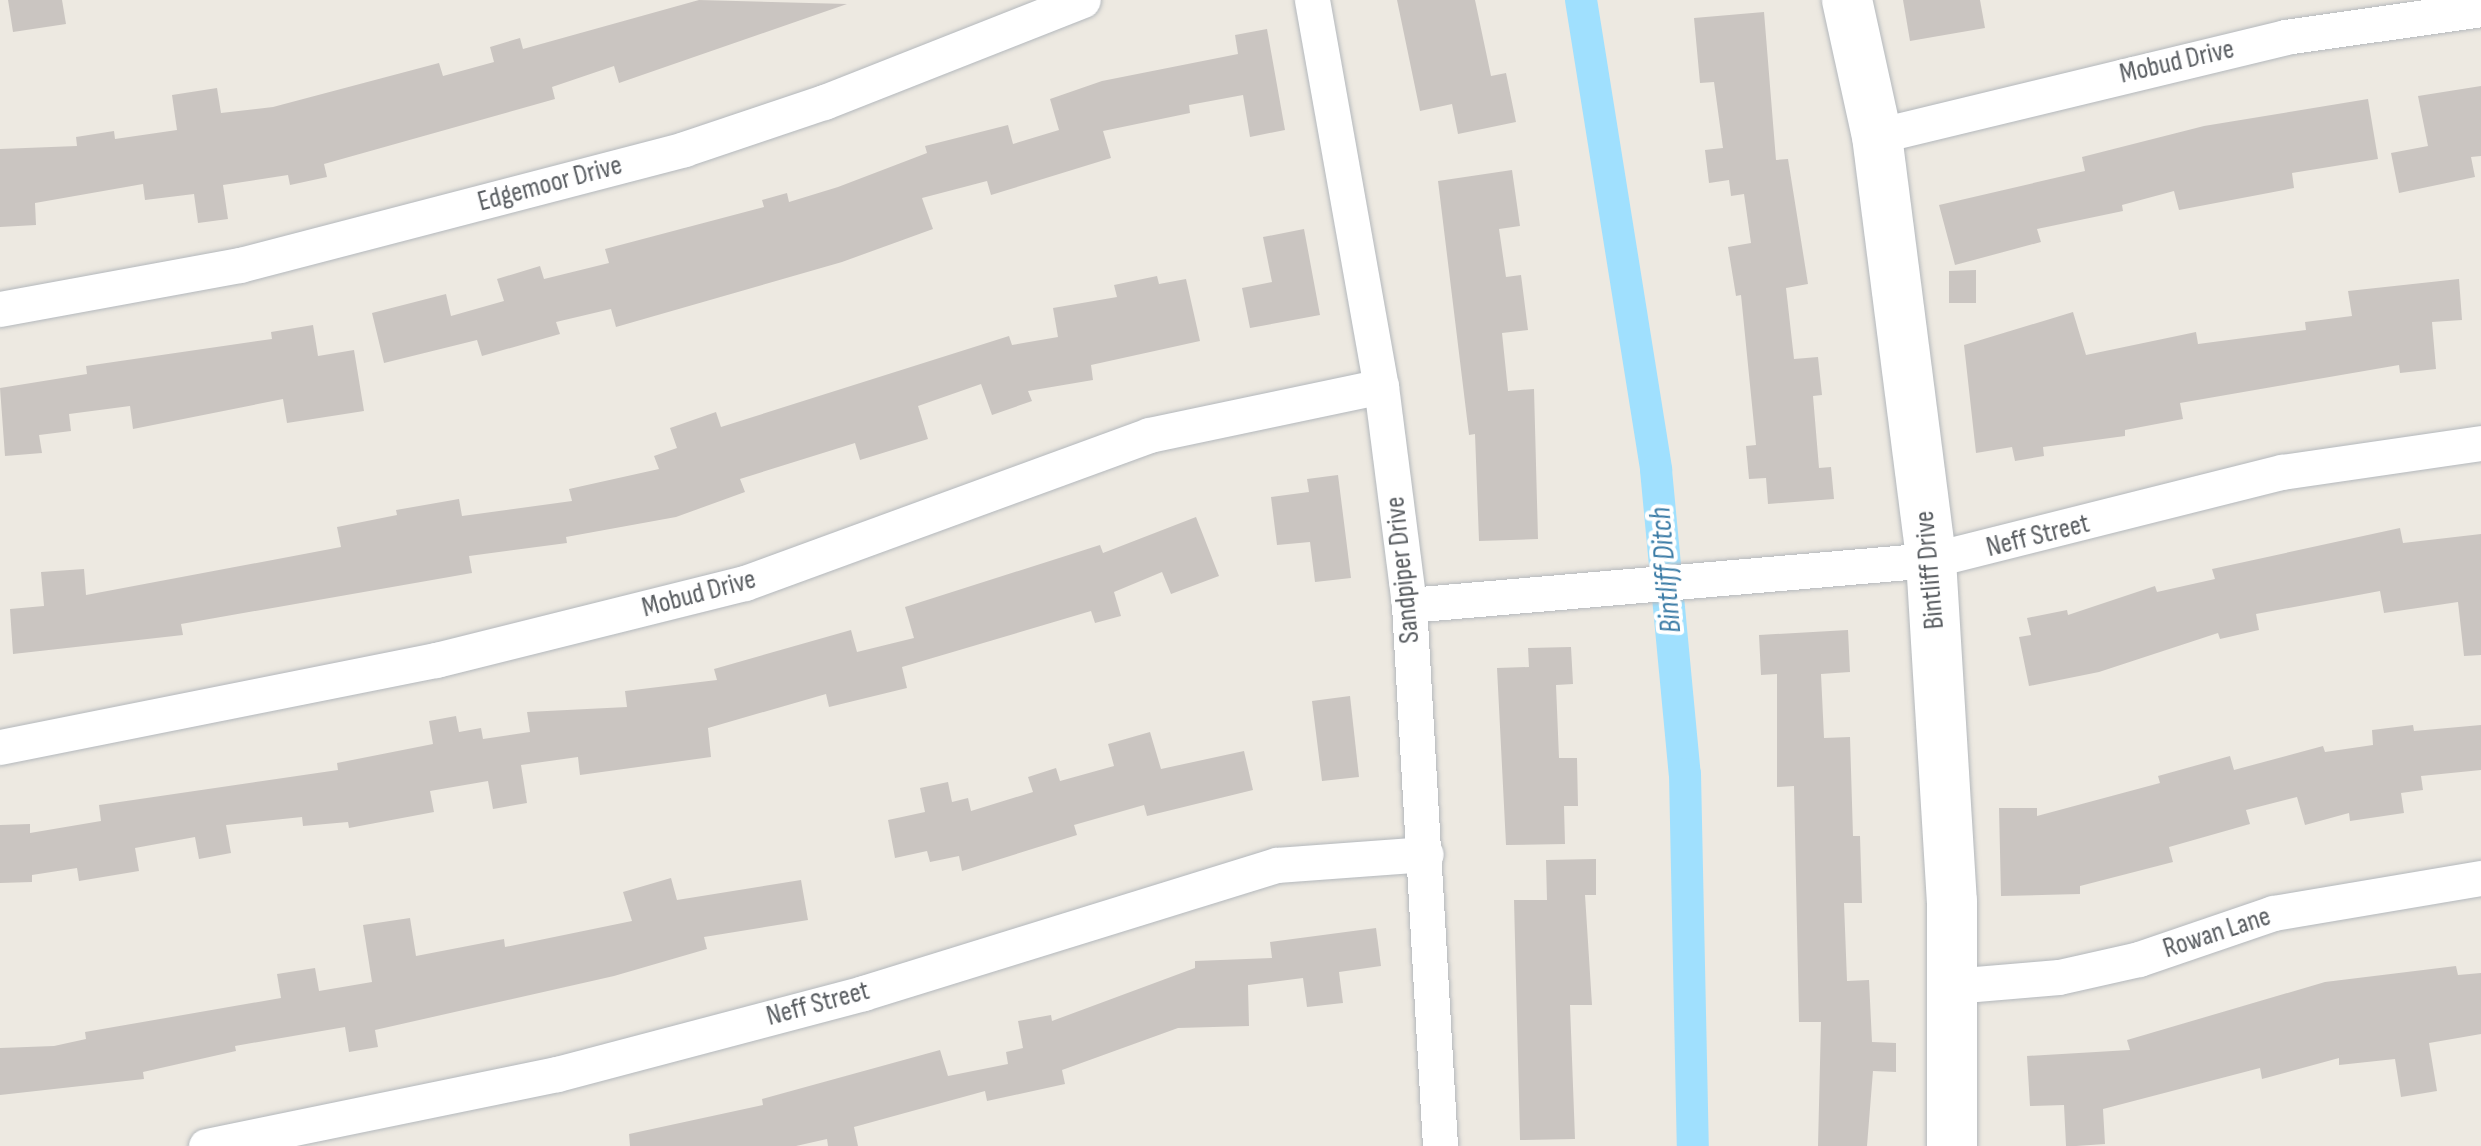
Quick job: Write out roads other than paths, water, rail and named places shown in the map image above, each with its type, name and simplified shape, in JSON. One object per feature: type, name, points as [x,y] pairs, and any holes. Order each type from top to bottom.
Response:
[{"type":"street","name":"Edgemoor Drive","points":[[0,309],[240,264],[684,149],[824,102],[1083,0]]},
{"type":"street","name":"Sandpiper Drive","points":[[1312,0],[1381,386],[1408,605],[1426,854],[1440,1146]]},
{"type":"street","name":"Bintliff Drive","points":[[1848,0],[1877,136],[1931,560],[1952,986],[1952,1146]]},
{"type":"street","name":"Mobud Drive","points":[[1877,136],[2285,37],[2481,10]]},
{"type":"street","name":"Mobud Drive","points":[[0,746],[436,660],[745,583],[1148,435],[1381,386]]},
{"type":"street","name":"Neff Street","points":[[1408,605],[1636,582],[1931,560],[2282,472],[2481,443]]},
{"type":"street","name":"Neff Street","points":[[206,1146],[576,1069],[862,993],[1278,866],[1426,854]]},
{"type":"street","name":"Rowan Lane","points":[[1952,986],[2059,976],[2138,959],[2273,914],[2481,878]]},
{"type":"waterway","name":"Bintliff Ditch","points":[[1581,0],[1656,470],[1685,774],[1693,1146]]}]
